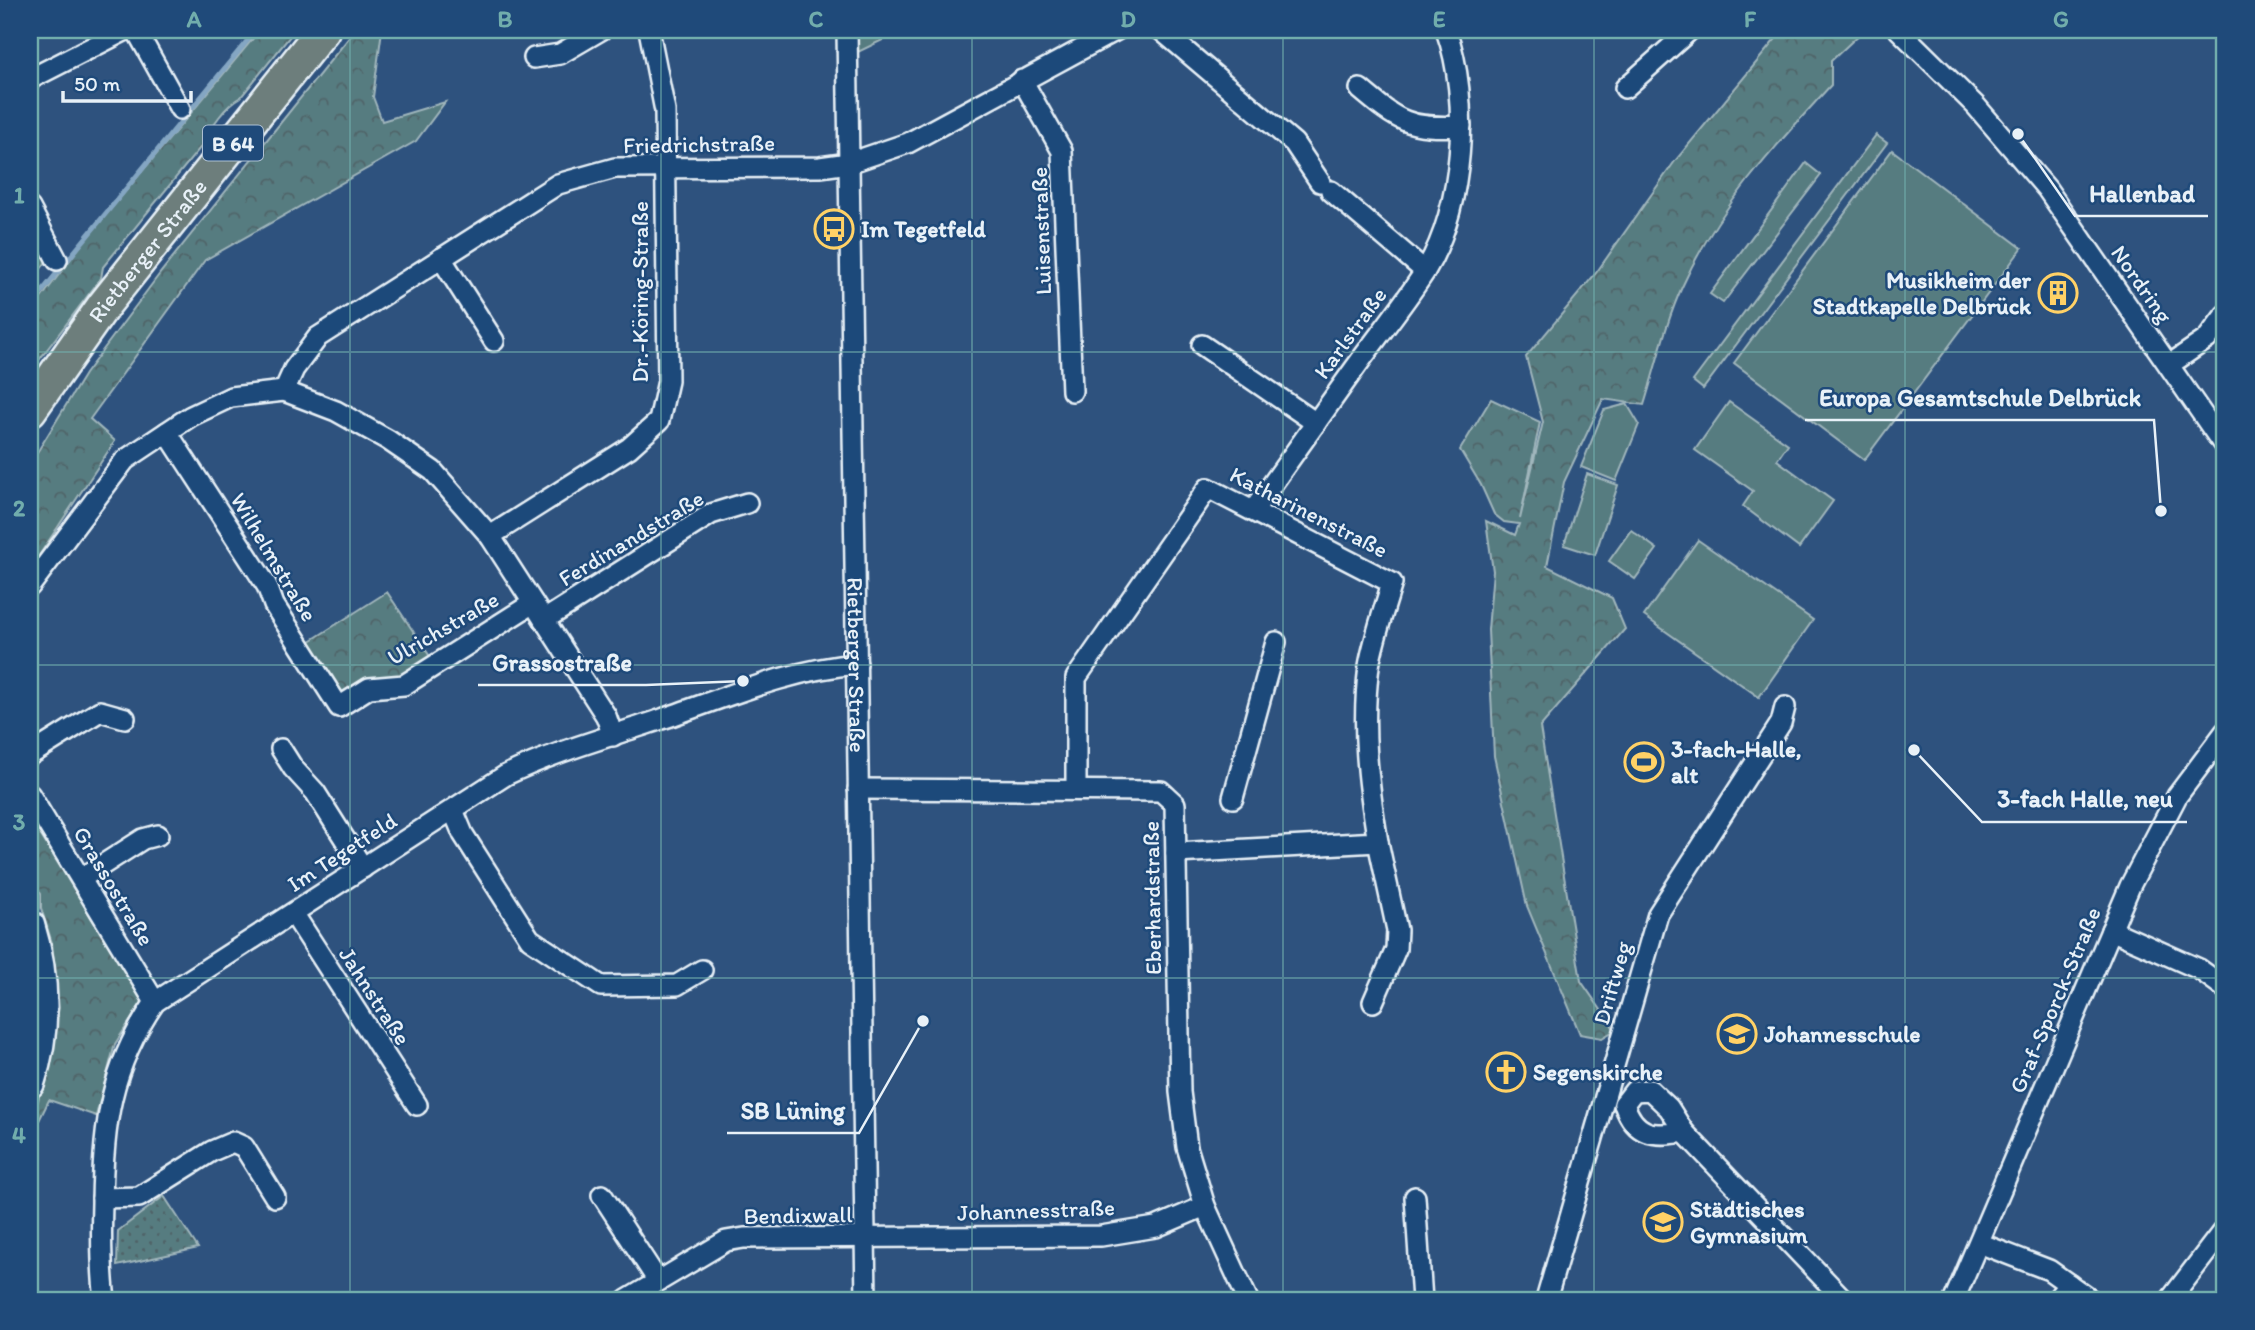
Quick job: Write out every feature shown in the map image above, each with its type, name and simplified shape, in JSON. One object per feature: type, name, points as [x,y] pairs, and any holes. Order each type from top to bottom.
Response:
[{"type":"main road","name":"Rietberger Straße","points":[[30,410],[104,305],[323,30]]},
{"type":"main road","points":[[30,925],[38,956],[43,1001],[41,1038],[30,1083]]},
{"type":"street","points":[[30,79],[126,30]]},
{"type":"street","points":[[136,30],[180,109]]},
{"type":"street","points":[[534,58],[560,54],[601,30]]},
{"type":"street","name":"Dr.-Köring-Straße","points":[[490,536],[629,448],[659,421],[668,381],[665,111],[649,30]]},
{"type":"street","name":"Rietberger Straße","points":[[847,30],[866,1300]]},
{"type":"street","name":"Friedrichstraße","points":[[284,391],[294,369],[318,337],[558,184],[615,168],[820,167],[849,163],[908,143],[1116,30]]},
{"type":"street","points":[[1161,30],[1294,143],[1326,186],[1425,271]]},
{"type":"street","name":"Karlstraße","points":[[1253,511],[1425,271],[1445,225],[1456,175],[1461,126],[1453,48],[1446,30]]},
{"type":"street","points":[[1625,88],[1690,30]]},
{"type":"street","name":"Nordring","points":[[1899,30],[1976,106],[2047,189],[2225,447]]},
{"type":"street","name":"Luisenstraße","points":[[1022,80],[1062,150],[1072,391]]},
{"type":"street","points":[[1360,89],[1395,118],[1427,128],[1461,126]]},
{"type":"street","points":[[30,208],[57,260]]},
{"type":"street","points":[[441,258],[494,341]]},
{"type":"street","points":[[2169,365],[2207,339],[2225,315]]},
{"type":"street","points":[[1202,345],[1316,423]]},
{"type":"street","points":[[30,586],[125,460],[167,432],[231,397],[284,391],[336,411],[388,440],[433,471],[490,536],[606,716],[613,736]]},
{"type":"street","name":"Wilhelmstraße","points":[[167,432],[267,586],[274,605],[339,707]]},
{"type":"street","name":"Katharinenstraße","points":[[1076,790],[1076,678],[1208,488],[1392,583],[1370,663],[1365,699],[1366,773],[1378,842]]},
{"type":"street","name":"Ferdinandstraße","points":[[539,612],[711,514],[747,503]]},
{"type":"street","name":"Ulrichstraße","points":[[339,707],[369,688],[404,685],[539,612]]},
{"type":"street","points":[[1233,798],[1276,642]]},
{"type":"street","name":"Im Tegetfeld","points":[[105,1300],[101,1269],[102,1198],[103,1149],[109,1101],[123,1058],[155,1002],[506,775],[538,760],[829,666],[857,664]]},
{"type":"street","name":"Driftweg","points":[[1546,1300],[1658,914],[1781,723],[1786,708]]},
{"type":"street","points":[[30,755],[100,711],[125,718]]},
{"type":"street","name":"Graf-Sporck-Straße","points":[[1954,1300],[2111,930],[2177,796],[2225,732]]},
{"type":"street","points":[[281,748],[293,768],[314,792],[363,868]]},
{"type":"street","name":"Eberhardstraße","points":[[858,789],[1161,791],[1175,804],[1181,1092],[1187,1147],[1205,1206],[1248,1300]]},
{"type":"street","name":"Grassostraße","points":[[30,795],[155,1002]]},
{"type":"street","points":[[453,810],[464,834],[530,939],[601,986],[677,985],[702,970]]},
{"type":"street","points":[[82,878],[143,839],[158,835]]},
{"type":"street","points":[[1176,853],[1378,842],[1397,930],[1396,949],[1373,1002]]},
{"type":"street","name":"Jahnstraße","points":[[293,913],[417,1105]]},
{"type":"street","points":[[2111,930],[2199,969],[2225,988]]},
{"type":"street","points":[[1625,1104],[1634,1091],[1650,1090],[1669,1108],[1684,1132],[1844,1300]]},
{"type":"street","points":[[1605,1099],[1625,1104]]},
{"type":"street","points":[[1625,1104],[1630,1121],[1640,1130],[1662,1136],[1684,1132]]},
{"type":"street","points":[[102,1198],[139,1197],[212,1151],[233,1142],[244,1147],[275,1197]]},
{"type":"street","points":[[602,1195],[658,1281]]},
{"type":"street","points":[[1415,1197],[1422,1300]]},
{"type":"street","name":"Johannesstraße","points":[[865,1238],[1101,1236],[1156,1227],[1205,1206]]},
{"type":"street","points":[[2170,1300],[2225,1228]]},
{"type":"street","name":"Bendixwall","points":[[626,1300],[726,1241],[744,1238],[865,1238]]},
{"type":"street","points":[[1979,1243],[2049,1270],[2091,1300]]},
{"type":"street","points":[[2056,1300],[2068,1284]]},
{"type":"green space","points":[[260,30],[295,30],[241,97],[219,117],[204,143],[103,267],[101,278],[30,372],[30,313],[85,240]]},
{"type":"green space","points":[[355,30],[382,30],[373,97],[382,121],[445,102],[416,141],[205,260],[90,419],[115,441],[30,569],[30,464],[85,374],[161,272]]},
{"type":"green space","points":[[856,30],[903,30],[856,53]]},
{"type":"green space","points":[[1783,30],[1864,30],[1831,61],[1831,85],[1748,180],[1696,258],[1676,301],[1644,405],[1603,399],[1564,482],[1547,566],[1612,598],[1625,629],[1540,727],[1581,981],[1615,1030],[1602,1038],[1580,1034],[1527,906],[1494,756],[1488,630],[1493,571],[1486,521],[1515,535],[1519,524],[1504,522],[1494,514],[1481,485],[1460,450],[1491,399],[1540,422],[1520,519],[1543,422],[1526,357],[1596,273],[1675,161]]},
{"type":"green space","points":[[1876,135],[1887,143],[1703,389],[1693,381]]},
{"type":"green space","points":[[1892,150],[2022,248],[1864,460],[1734,363]]},
{"type":"green space","points":[[1806,163],[1821,175],[1723,303],[1710,294]]},
{"type":"green space","points":[[30,227],[47,261],[30,282]]},
{"type":"green space","points":[[1729,402],[1788,444],[1777,460],[1833,501],[1799,548],[1743,506],[1753,491],[1695,450]]},
{"type":"green space","points":[[1627,404],[1639,424],[1616,481],[1581,467],[1604,410]]},
{"type":"green space","points":[[1587,474],[1618,485],[1595,555],[1564,545]]},
{"type":"green space","points":[[1631,530],[1657,549],[1635,579],[1609,561]]},
{"type":"green space","points":[[1698,540],[1813,620],[1759,697],[1644,616]]},
{"type":"green space","points":[[387,592],[433,661],[400,682],[339,699],[304,645]]},
{"type":"green space","points":[[30,818],[143,1001],[115,1044],[96,1116],[49,1100],[30,1139],[30,1115],[38,1101],[59,1008],[52,943],[41,908],[41,894],[30,875]]},
{"type":"green space","points":[[164,1196],[198,1248],[117,1266],[118,1231]]},
{"type":"waterway","points":[[30,306],[256,30]]},
{"type":"place","name":"Hallenbad","points":[[2018,134]]},
{"type":"place","name":"Im Tegetfeld","points":[[834,229]]},
{"type":"place","name":"Musikheim der Stadtkapelle Delbrück","points":[[2058,293]]},
{"type":"place","name":"Europa Gesamtschule Delbrück","points":[[2161,511]]},
{"type":"place","name":"Grassostraße","points":[[743,681]]},
{"type":"place","name":"3-fach Halle, neu","points":[[1914,750]]},
{"type":"place","name":"3-fach-Halle, alt","points":[[1644,762]]},
{"type":"place","name":"SB Lüning","points":[[923,1021]]},
{"type":"place","name":"Johannesschule","points":[[1737,1034]]},
{"type":"place","name":"Segenskirche","points":[[1506,1072]]},
{"type":"place","name":"Städtisches Gymnasium","points":[[1663,1222]]}]
